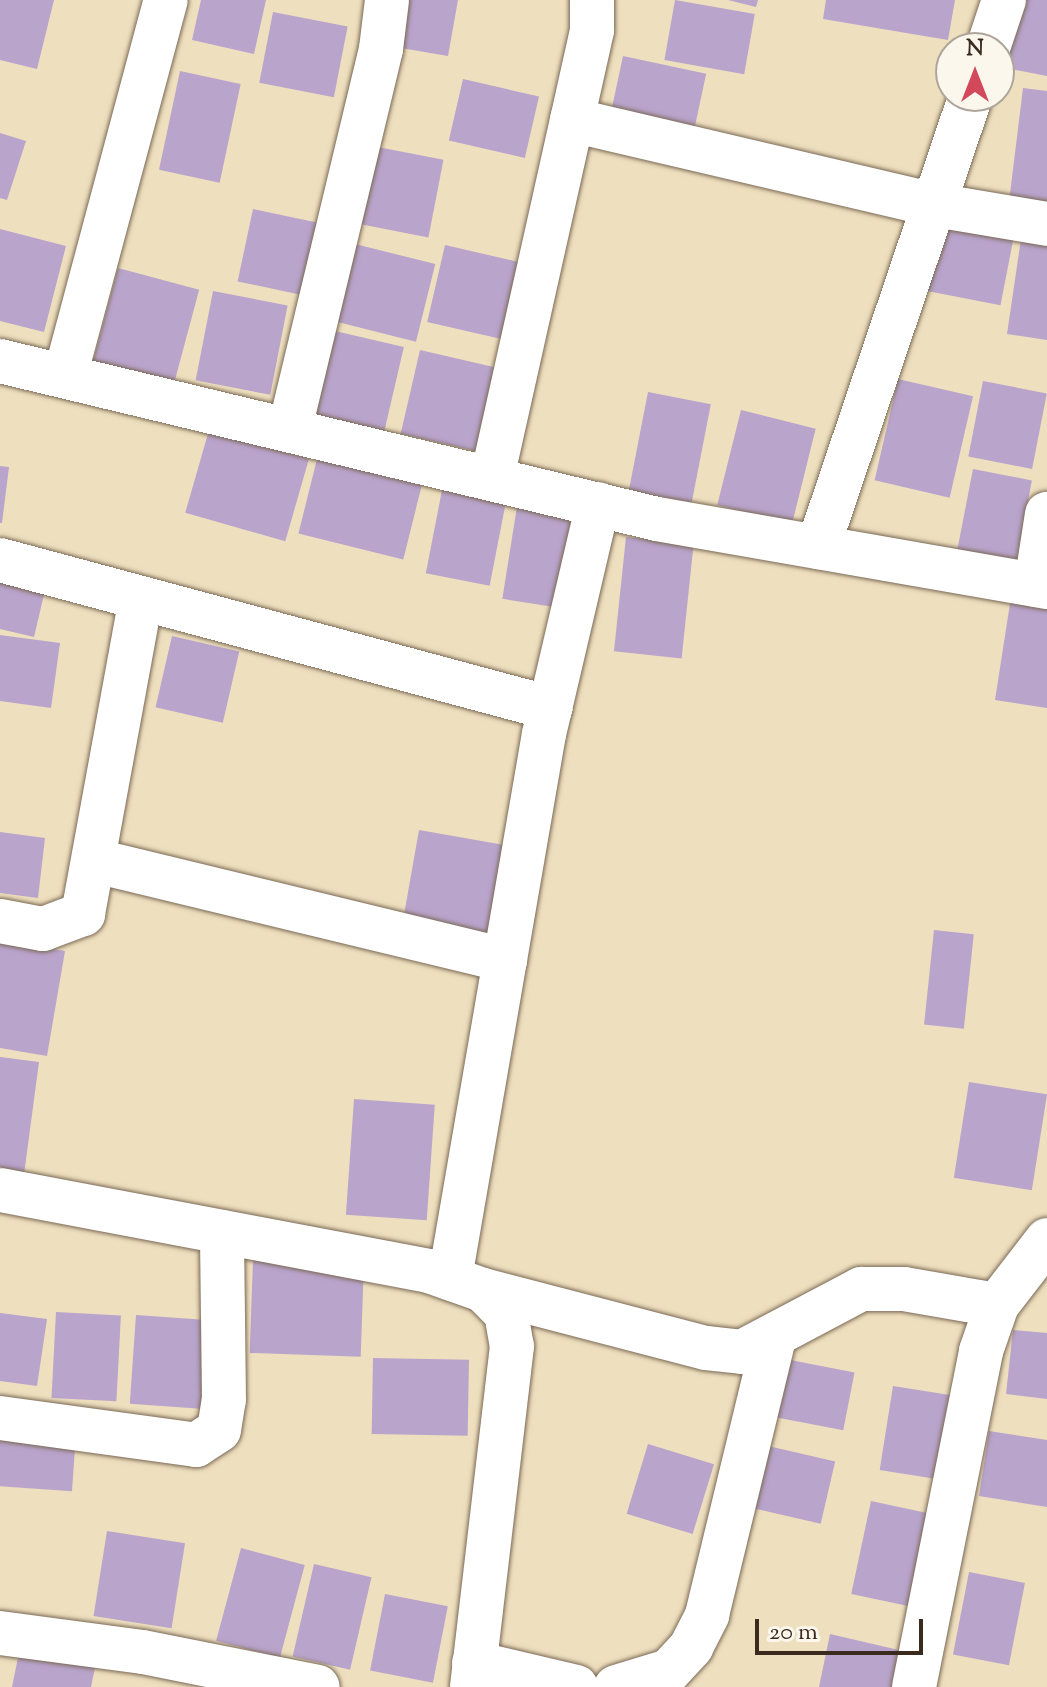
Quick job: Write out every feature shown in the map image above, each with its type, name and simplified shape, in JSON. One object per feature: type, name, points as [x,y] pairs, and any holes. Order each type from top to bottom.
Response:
[{"type":"street","points":[[65,376],[166,0]]},
{"type":"street","points":[[290,428],[381,49],[387,0]]},
{"type":"street","points":[[492,478],[592,30],[592,0]]},
{"type":"street","points":[[993,32],[1004,0]]},
{"type":"street","points":[[818,547],[966,112]]},
{"type":"street","points":[[572,120],[935,205],[1047,224]]},
{"type":"street","points":[[0,361],[598,504],[1041,586],[1047,514]]},
{"type":"street","points":[[467,1284],[505,960],[550,708],[598,504]]},
{"type":"street","points":[[0,560],[550,708]]},
{"type":"street","points":[[0,921],[43,929],[83,914],[96,861],[141,598]]},
{"type":"street","points":[[96,861],[505,960]]},
{"type":"street","points":[[0,1190],[222,1232],[467,1284],[706,1348],[742,1352],[774,1339],[861,1289],[904,1289],[997,1305]]},
{"type":"street","points":[[0,1418],[196,1445],[219,1430],[224,1400],[222,1232]]},
{"type":"street","points":[[914,1687],[981,1351],[997,1305],[1047,1240]]},
{"type":"street","points":[[467,1284],[506,1313],[512,1346],[473,1675],[576,1687]]},
{"type":"street","points":[[616,1687],[669,1671],[691,1647],[707,1615],[774,1339]]},
{"type":"street","points":[[0,1633],[143,1652],[318,1687]]},
{"type":"building","points":[[0,0],[54,0],[37,69],[0,60]]},
{"type":"building","points":[[201,0],[266,0],[254,54],[192,40]]},
{"type":"building","points":[[403,0],[458,0],[448,56],[395,47]]},
{"type":"building","points":[[675,0],[755,14],[744,74],[664,60]]},
{"type":"building","points":[[728,0],[758,0],[756,7]]},
{"type":"building","points":[[826,0],[955,0],[949,32],[935,32],[935,38],[823,19]]},
{"type":"building","points":[[1018,0],[1047,0],[1047,76],[1015,70],[1015,32],[1012,32]]},
{"type":"building","points":[[273,12],[348,27],[334,97],[259,83]]},
{"type":"building","points":[[623,56],[706,74],[693,135],[610,118]]},
{"type":"building","points":[[180,71],[241,84],[220,183],[159,170]]},
{"type":"building","points":[[463,79],[539,97],[525,158],[449,140]]},
{"type":"building","points":[[1023,88],[1047,91],[1047,206],[1009,202]]},
{"type":"building","points":[[0,133],[26,141],[7,200],[0,198]]},
{"type":"building","points":[[362,144],[443,160],[428,237],[347,222]]},
{"type":"building","points":[[253,209],[332,226],[317,298],[238,281]]},
{"type":"building","points":[[940,218],[1015,233],[1000,305],[926,291]]},
{"type":"building","points":[[0,229],[66,246],[44,332],[0,321]]},
{"type":"building","points":[[1021,239],[1047,243],[1047,340],[1007,334]]},
{"type":"building","points":[[347,242],[435,264],[416,342],[328,320]]},
{"type":"building","points":[[445,245],[530,265],[512,342],[427,322]]},
{"type":"building","points":[[118,268],[199,290],[174,384],[93,363]]},
{"type":"building","points":[[213,291],[288,306],[270,395],[196,380]]},
{"type":"building","points":[[322,328],[404,347],[384,434],[302,415]]},
{"type":"building","points":[[420,350],[498,368],[479,452],[401,434]]},
{"type":"building","points":[[898,379],[973,396],[950,498],[875,480]]},
{"type":"building","points":[[983,381],[1047,393],[1032,469],[968,457]]},
{"type":"building","points":[[648,392],[711,404],[691,506],[628,494]]},
{"type":"building","points":[[741,410],[816,429],[792,524],[717,505]]},
{"type":"building","points":[[209,430],[309,459],[285,541],[185,513]]},
{"type":"building","points":[[319,451],[424,477],[403,560],[298,533]]},
{"type":"building","points":[[0,466],[9,467],[2,523],[0,523]]},
{"type":"building","points":[[973,469],[1032,480],[1015,565],[957,553]]},
{"type":"building","points":[[443,485],[507,497],[490,586],[426,573]]},
{"type":"building","points":[[518,500],[577,509],[562,608],[502,599]]},
{"type":"building","points":[[626,537],[694,544],[682,658],[614,651]]},
{"type":"building","points":[[0,575],[46,586],[34,637],[0,629]]},
{"type":"building","points":[[1011,597],[1047,603],[1047,708],[995,700]]},
{"type":"building","points":[[0,635],[60,643],[51,708],[0,701]]},
{"type":"building","points":[[172,636],[239,652],[223,723],[156,707]]},
{"type":"building","points":[[419,830],[512,846],[496,936],[403,920]]},
{"type":"building","points":[[0,832],[45,838],[38,898],[0,893]]},
{"type":"building","points":[[934,930],[974,934],[964,1029],[924,1024]]},
{"type":"building","points":[[0,941],[65,951],[47,1056],[0,1048]]},
{"type":"building","points":[[0,1057],[39,1062],[23,1182],[0,1179]]},
{"type":"building","points":[[969,1082],[1047,1094],[1032,1190],[954,1178]]},
{"type":"building","points":[[354,1099],[435,1105],[427,1220],[346,1215]]},
{"type":"building","points":[[253,1260],[364,1264],[361,1357],[250,1353]]},
{"type":"building","points":[[56,1312],[121,1315],[116,1401],[51,1398]]},
{"type":"building","points":[[0,1313],[47,1319],[37,1386],[0,1381]]},
{"type":"building","points":[[136,1315],[207,1320],[201,1409],[130,1404]]},
{"type":"building","points":[[1013,1330],[1047,1333],[1047,1399],[1006,1394]]},
{"type":"building","points":[[775,1357],[855,1372],[843,1430],[764,1415]]},
{"type":"building","points":[[373,1358],[469,1360],[468,1436],[372,1434]]},
{"type":"building","points":[[893,1386],[959,1396],[946,1480],[880,1470]]},
{"type":"building","points":[[0,1431],[76,1436],[72,1491],[0,1486]]},
{"type":"building","points":[[989,1431],[1047,1440],[1047,1507],[979,1496]]},
{"type":"building","points":[[648,1444],[714,1464],[693,1534],[627,1514]]},
{"type":"building","points":[[764,1445],[835,1461],[821,1524],[750,1507]]},
{"type":"building","points":[[871,1501],[938,1515],[918,1608],[851,1594]]},
{"type":"building","points":[[107,1531],[185,1543],[172,1628],[94,1616]]},
{"type":"building","points":[[241,1548],[305,1565],[280,1658],[216,1641]]},
{"type":"building","points":[[314,1564],[371,1577],[350,1670],[293,1657]]},
{"type":"building","points":[[969,1572],[1025,1583],[1009,1665],[953,1654]]},
{"type":"building","points":[[385,1594],[448,1606],[433,1683],[370,1671]]},
{"type":"building","points":[[830,1634],[903,1651],[895,1687],[819,1687]]},
{"type":"building","points":[[22,1638],[98,1653],[91,1687],[12,1687]]}]
